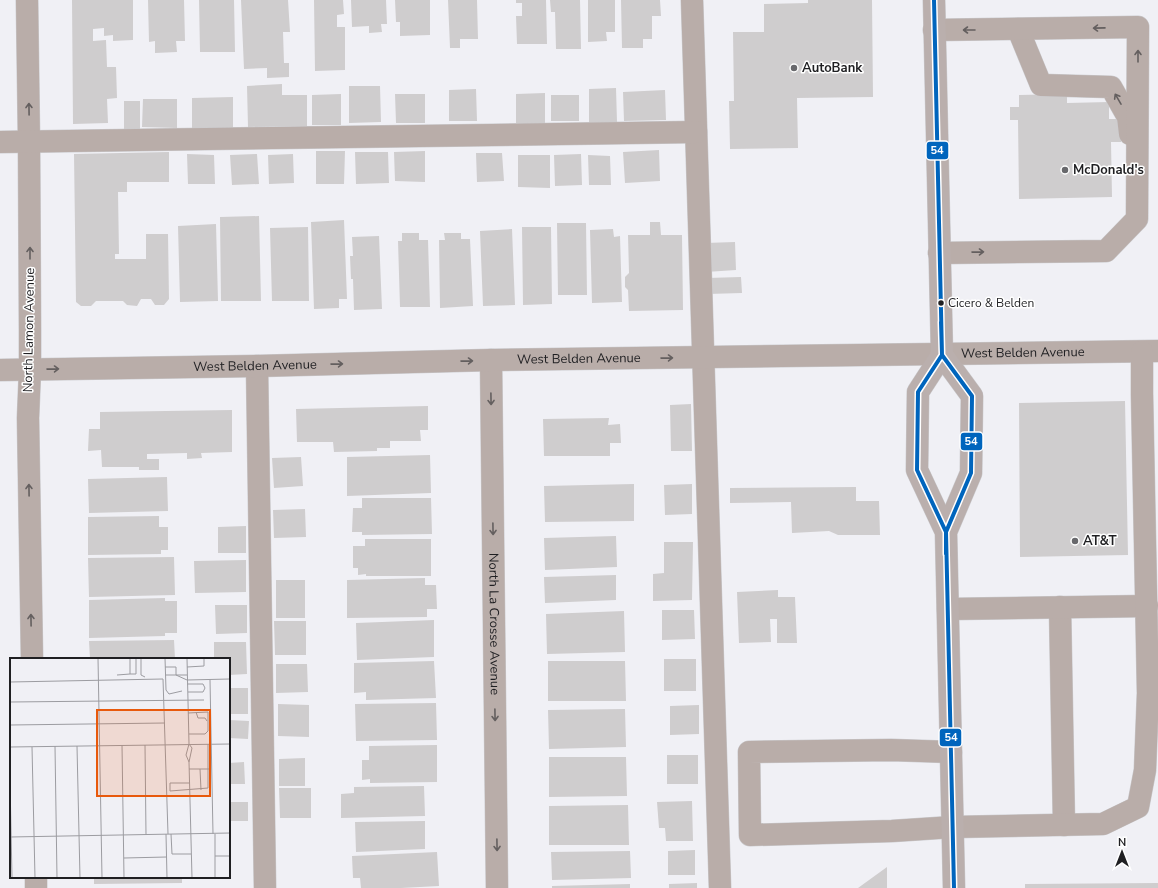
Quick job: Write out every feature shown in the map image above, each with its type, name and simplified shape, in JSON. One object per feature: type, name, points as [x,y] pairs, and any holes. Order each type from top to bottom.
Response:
[{"type":"main road","points":[[934,0],[942,355],[972,396],[971,473],[946,532]]},
{"type":"main road","points":[[942,355],[918,392],[916,470],[946,532],[954,888]]},
{"type":"street","name":"North Lamon Avenue","points":[[27,0],[30,369],[28,418],[32,658]]},
{"type":"street","points":[[692,0],[720,888]]},
{"type":"street","points":[[934,30],[1138,27],[1137,218],[1106,251],[939,253]]},
{"type":"street","points":[[1018,29],[1041,85],[1111,87],[1128,118],[1137,218]]},
{"type":"street","points":[[0,142],[696,132]]},
{"type":"street","points":[[951,752],[891,750],[749,752],[750,834],[953,827],[1103,824],[1138,807],[1145,770],[1148,693],[1142,394],[1150,352]]},
{"type":"street","name":"West Belden Avenue","points":[[0,370],[257,366],[491,360],[1150,352]]},
{"type":"street","name":"North La Crosse Avenue","points":[[491,360],[497,888]]},
{"type":"street","points":[[257,366],[265,888]]},
{"type":"street","points":[[948,609],[1147,606]]},
{"type":"street","points":[[1060,607],[1064,824]]},
{"type":"building","points":[[72,0],[133,0],[133,40],[113,41],[113,35],[104,36],[104,28],[93,29],[93,41],[106,40],[107,67],[116,67],[117,98],[107,99],[108,123],[73,124]]},
{"type":"building","points":[[148,0],[184,0],[185,41],[176,41],[177,52],[155,53],[155,41],[149,42]]},
{"type":"building","points":[[199,0],[234,0],[235,52],[200,52]]},
{"type":"building","points":[[241,0],[288,0],[290,32],[283,32],[284,63],[289,63],[289,77],[267,78],[267,68],[244,69]]},
{"type":"building","points":[[314,0],[343,0],[344,14],[337,15],[337,27],[345,27],[345,70],[315,71]]},
{"type":"building","points":[[351,0],[386,0],[387,24],[381,24],[382,32],[369,33],[369,26],[352,27]]},
{"type":"building","points":[[395,0],[430,0],[430,35],[400,36],[400,22],[396,22]]},
{"type":"building","points":[[448,0],[477,0],[478,39],[460,39],[460,48],[450,48]]},
{"type":"building","points":[[516,0],[546,0],[547,44],[517,44],[516,16],[522,16],[522,3],[516,3]]},
{"type":"building","points":[[550,0],[580,0],[581,49],[556,49],[555,12],[551,12]]},
{"type":"building","points":[[588,0],[615,0],[615,32],[606,32],[607,41],[588,42]]},
{"type":"building","points":[[621,0],[660,0],[661,16],[652,16],[652,39],[643,39],[643,48],[622,48]]},
{"type":"building","points":[[808,0],[872,0],[873,97],[797,98],[798,148],[730,149],[729,101],[734,101],[733,32],[764,32],[764,4],[808,3]]},
{"type":"building","points":[[282,84],[282,95],[307,95],[307,126],[248,127],[247,86]]},
{"type":"building","points":[[349,86],[380,86],[381,122],[349,123]]},
{"type":"building","points":[[616,88],[617,122],[589,123],[589,89]]},
{"type":"building","points":[[476,89],[477,121],[449,121],[449,90]]},
{"type":"building","points":[[665,90],[666,120],[624,121],[623,92]]},
{"type":"building","points":[[545,93],[545,123],[516,123],[516,94]]},
{"type":"building","points":[[341,94],[341,125],[312,125],[312,95]]},
{"type":"building","points":[[395,94],[425,94],[425,123],[396,123]]},
{"type":"building","name":"McDonald's","points":[[1067,94],[1067,103],[1109,102],[1109,119],[1121,119],[1121,142],[1111,142],[1112,197],[1019,199],[1018,120],[1010,120],[1010,107],[1019,107],[1019,95]]},
{"type":"building","points":[[551,95],[579,95],[579,121],[551,121]]},
{"type":"building","points":[[233,97],[233,128],[192,128],[192,98]]},
{"type":"building","points":[[143,99],[177,99],[177,128],[142,127]]},
{"type":"building","points":[[124,101],[140,101],[140,129],[124,129]]},
{"type":"building","points":[[659,150],[660,181],[625,183],[623,152]]},
{"type":"building","points":[[316,151],[345,151],[344,184],[316,184]]},
{"type":"building","points":[[425,151],[425,182],[395,181],[394,152]]},
{"type":"building","points":[[169,152],[169,182],[127,182],[127,192],[118,192],[119,254],[115,254],[115,259],[146,259],[146,234],[168,234],[169,299],[164,305],[155,305],[151,299],[141,299],[137,306],[127,305],[123,301],[96,301],[91,306],[81,306],[76,302],[74,154]]},
{"type":"building","points":[[355,152],[388,152],[389,183],[356,184]]},
{"type":"building","points":[[476,153],[502,153],[504,181],[477,182]]},
{"type":"building","points":[[187,154],[214,155],[215,184],[188,184]]},
{"type":"building","points":[[257,154],[259,184],[232,185],[230,155]]},
{"type":"building","points":[[293,154],[294,183],[269,184],[268,155]]},
{"type":"building","points":[[581,154],[582,185],[555,186],[554,155]]},
{"type":"building","points":[[518,155],[550,155],[550,188],[518,187]]},
{"type":"building","points":[[588,155],[610,156],[611,185],[589,185]]},
{"type":"building","points":[[259,216],[261,301],[221,301],[220,217]]},
{"type":"building","points":[[344,220],[347,299],[339,299],[339,308],[314,309],[311,222]]},
{"type":"building","points":[[650,222],[660,222],[661,235],[682,235],[683,310],[629,311],[628,290],[625,287],[625,277],[629,273],[628,235],[650,235]]},
{"type":"building","points":[[557,223],[586,223],[587,295],[558,295]]},
{"type":"building","points":[[216,224],[218,301],[180,302],[178,226]]},
{"type":"building","points":[[308,227],[309,301],[272,301],[270,228]]},
{"type":"building","points":[[522,227],[551,227],[552,304],[523,305]]},
{"type":"building","points":[[512,229],[515,305],[483,306],[480,231]]},
{"type":"building","points":[[613,229],[614,237],[620,236],[622,302],[592,303],[590,230]]},
{"type":"building","points":[[402,233],[419,233],[419,240],[428,240],[430,307],[400,307],[398,241],[402,241]]},
{"type":"building","points":[[444,233],[461,233],[461,239],[470,239],[473,306],[440,308],[439,240],[445,240]]},
{"type":"building","points":[[379,236],[382,309],[354,310],[353,279],[351,279],[350,256],[353,256],[352,237]]},
{"type":"building","points":[[735,242],[736,270],[706,272],[705,243]]},
{"type":"building","points":[[741,277],[742,293],[708,294],[707,278]]},
{"type":"building","points":[[1125,401],[1128,555],[1020,557],[1019,403]]},
{"type":"building","points":[[691,404],[692,451],[671,451],[670,405]]},
{"type":"building","points":[[428,406],[428,430],[420,430],[421,441],[390,441],[390,448],[377,448],[377,451],[334,452],[333,442],[297,442],[296,409]]},
{"type":"building","points":[[232,410],[232,452],[201,453],[202,458],[187,459],[187,453],[147,454],[147,459],[159,459],[159,470],[139,470],[139,467],[102,467],[101,450],[88,451],[89,429],[100,429],[100,412]]},
{"type":"building","points":[[609,418],[608,425],[620,424],[621,443],[610,443],[610,456],[544,456],[543,419]]},
{"type":"building","points":[[430,455],[431,493],[347,496],[347,457]]},
{"type":"building","points":[[301,457],[303,486],[274,488],[272,458]]},
{"type":"building","points":[[167,477],[168,511],[89,513],[88,479]]},
{"type":"building","points":[[634,484],[634,521],[545,522],[544,486]]},
{"type":"building","points":[[692,484],[692,514],[665,515],[664,485]]},
{"type":"building","points":[[856,487],[856,501],[879,501],[880,535],[838,535],[829,531],[792,533],[791,502],[730,503],[730,488]]},
{"type":"building","points":[[362,498],[431,498],[432,534],[362,535],[362,532],[352,532],[353,508],[362,508]]},
{"type":"building","points":[[305,509],[306,537],[274,538],[273,510]]},
{"type":"building","points":[[159,516],[159,527],[168,527],[168,550],[161,550],[161,554],[88,555],[88,517]]},
{"type":"building","points":[[246,526],[246,553],[218,553],[218,527]]},
{"type":"building","points":[[616,536],[617,567],[545,570],[544,538]]},
{"type":"building","points":[[365,539],[431,539],[431,576],[358,575],[358,568],[353,568],[353,546],[365,546]]},
{"type":"building","points":[[664,542],[693,542],[692,600],[653,601],[653,574],[664,573]]},
{"type":"building","points":[[174,557],[175,595],[89,597],[88,558]]},
{"type":"building","points":[[246,560],[246,592],[195,593],[194,561]]},
{"type":"building","points":[[616,575],[616,600],[545,603],[544,577]]},
{"type":"building","points":[[425,578],[425,585],[436,585],[437,609],[427,609],[427,617],[347,618],[347,580]]},
{"type":"building","points":[[276,580],[305,580],[305,618],[276,618]]},
{"type":"building","points":[[778,590],[778,597],[795,597],[797,643],[777,643],[777,619],[770,619],[771,642],[739,643],[737,592]]},
{"type":"building","points":[[165,598],[165,601],[177,601],[177,633],[165,633],[165,636],[89,638],[89,600]]},
{"type":"building","points":[[215,605],[247,605],[247,633],[216,634]]},
{"type":"building","points":[[662,610],[694,610],[695,639],[662,640]]},
{"type":"building","points":[[624,611],[625,652],[547,654],[546,614]]},
{"type":"building","points":[[434,620],[434,657],[357,660],[356,623]]},
{"type":"building","points":[[274,621],[306,621],[306,655],[275,655]]},
{"type":"building","points":[[174,640],[175,658],[90,658],[89,641]]},
{"type":"building","points":[[214,642],[246,642],[247,674],[230,675],[230,658],[214,658]]},
{"type":"building","points":[[664,659],[696,659],[696,691],[664,691]]},
{"type":"building","points":[[434,661],[436,698],[366,700],[366,692],[354,693],[354,663]]},
{"type":"building","points":[[548,661],[625,661],[626,701],[548,701]]},
{"type":"building","points":[[276,664],[307,664],[308,692],[276,693]]},
{"type":"building","points":[[230,688],[248,688],[248,714],[230,714]]},
{"type":"building","points":[[436,703],[437,740],[356,741],[355,704]]},
{"type":"building","points":[[278,704],[309,705],[309,737],[278,736]]},
{"type":"building","points":[[699,705],[699,734],[670,735],[670,706]]},
{"type":"building","points":[[625,709],[626,747],[549,749],[548,710]]},
{"type":"building","points":[[230,720],[249,721],[248,739],[230,738]]},
{"type":"building","points":[[437,745],[437,782],[370,783],[370,779],[362,780],[362,760],[369,760],[369,746]]},
{"type":"building","points":[[667,755],[698,755],[698,784],[667,784]]},
{"type":"building","points":[[549,757],[626,757],[627,796],[549,797]]},
{"type":"building","points":[[305,758],[305,786],[279,786],[279,759]]},
{"type":"building","points":[[244,762],[245,784],[230,784],[230,763]]},
{"type":"building","points":[[424,786],[425,816],[341,818],[341,794],[354,793],[354,787]]},
{"type":"building","points":[[279,788],[311,788],[311,818],[280,818]]},
{"type":"building","points":[[692,801],[693,841],[666,841],[665,828],[659,828],[657,802]]},
{"type":"building","points":[[230,802],[248,802],[248,821],[230,821]]},
{"type":"building","points":[[628,805],[629,845],[549,845],[549,806]]},
{"type":"building","points":[[425,821],[425,849],[356,852],[355,822]]},
{"type":"building","points":[[695,850],[695,875],[668,875],[668,851]]},
{"type":"building","points":[[630,851],[631,878],[552,880],[551,852]]},
{"type":"building","points":[[437,852],[439,886],[361,888],[360,878],[353,878],[352,856]]},
{"type":"building","points":[[887,867],[887,888],[858,888]]},
{"type":"building","points":[[94,878],[182,878],[182,883],[94,884]]},
{"type":"building","points":[[697,883],[697,888],[669,888],[669,884]]},
{"type":"building","points":[[1158,883],[1158,888],[1025,888],[1025,884]]},
{"type":"building","points":[[630,884],[630,888],[552,888],[552,886]]},
{"type":"transit line","name":"54","points":[[934,0],[942,355],[972,396],[971,473],[946,532],[954,888]]},
{"type":"transit line","name":"54","points":[[941,322],[942,355],[918,392],[917,470],[946,532],[946,554]]},
{"type":"place","name":"AutoBank","points":[[794,68]]},
{"type":"place","name":"McDonald's","points":[[1065,170]]},
{"type":"place","name":"Cicero & Belden","points":[[941,303]]},
{"type":"place","name":"AT&T","points":[[1075,541]]}]
